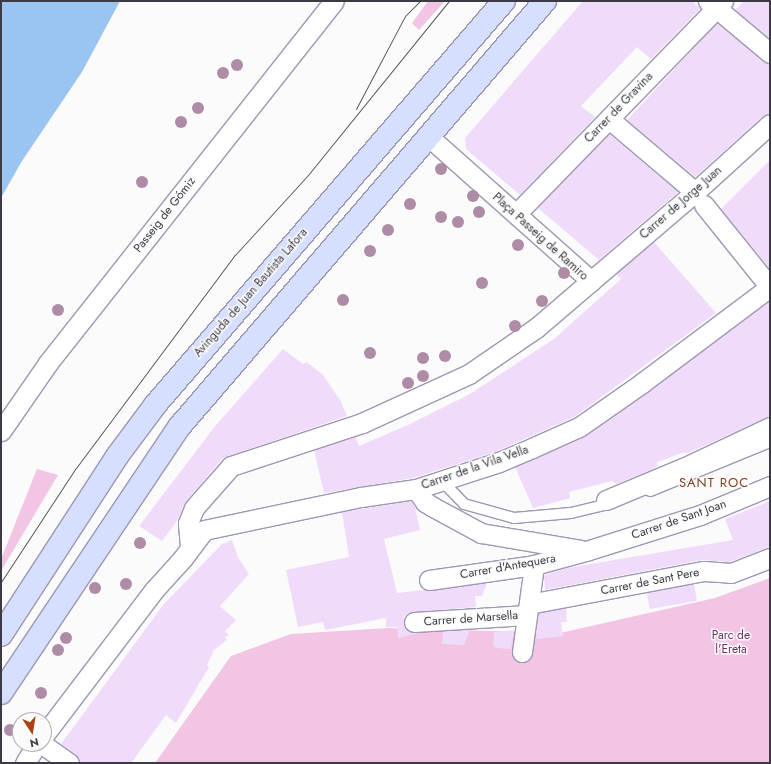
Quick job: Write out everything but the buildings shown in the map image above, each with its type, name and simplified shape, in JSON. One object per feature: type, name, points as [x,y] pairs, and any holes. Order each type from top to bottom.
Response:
[{"type":"main road","name":"Avinguda de Juan Bautista Lafora","points":[[1,635],[20,603],[118,455],[156,404],[504,1]]},
{"type":"main road","points":[[1,693],[64,596],[180,426],[545,1]]},
{"type":"street","name":"Passeig de Gómiz","points":[[1,431],[48,363],[334,1]]},
{"type":"street","points":[[715,3],[770,53]]},
{"type":"street","name":"Carrer de Gravina","points":[[516,214],[609,119],[715,3]]},
{"type":"street","points":[[609,119],[700,199],[770,287]]},
{"type":"street","name":"Carrer de Jorge Juan","points":[[591,281],[700,199],[770,124]]},
{"type":"street","name":"Plaça Passeig de Ramiro","points":[[190,547],[188,522],[194,508],[231,466],[362,423],[469,374],[536,328],[591,281],[429,137]]},
{"type":"street","name":"Carrer de la Vila Vella","points":[[52,724],[155,589],[183,558],[204,530],[361,497],[416,489],[499,462],[579,427],[642,383],[770,287]]},
{"type":"street","points":[[606,502],[770,427]]},
{"type":"street","name":"Carrer de Sant Joan","points":[[586,551],[700,515],[770,486]]},
{"type":"street","points":[[416,489],[425,502],[481,533],[586,551]]},
{"type":"street","name":"Carrer d'Antequera","points":[[429,580],[534,565],[586,551]]},
{"type":"street","name":"Carrer de Sant Pere","points":[[528,610],[704,570],[731,573],[770,558]]},
{"type":"street","points":[[522,652],[534,565]]},
{"type":"street","name":"Carrer de Marsella","points":[[414,622],[528,610]]},
{"type":"street","points":[[52,751],[69,763]]},
{"type":"street","points":[[25,763],[32,752]]},
{"type":"lane","points":[[442,481],[464,504],[514,518],[571,513],[685,479],[770,442]]},
{"type":"green space","points":[[428,1],[445,1],[419,30],[412,23]]},
{"type":"green space","points":[[37,469],[58,475],[1,571],[1,559]]},
{"type":"green space","name":"Parc de l'Ereta","points":[[770,578],[770,763],[155,763],[231,656],[291,634],[389,628],[560,633],[715,598]]},
{"type":"water","points":[[1,1],[120,1],[82,72],[22,161],[1,198]]},
{"type":"tram line","points":[[356,109],[405,16],[420,1]]},
{"type":"tram line","points":[[1,582],[76,468],[235,255],[308,175],[449,1]]},
{"type":"district","name":"SANT ROC","points":[[714,483]]}]
